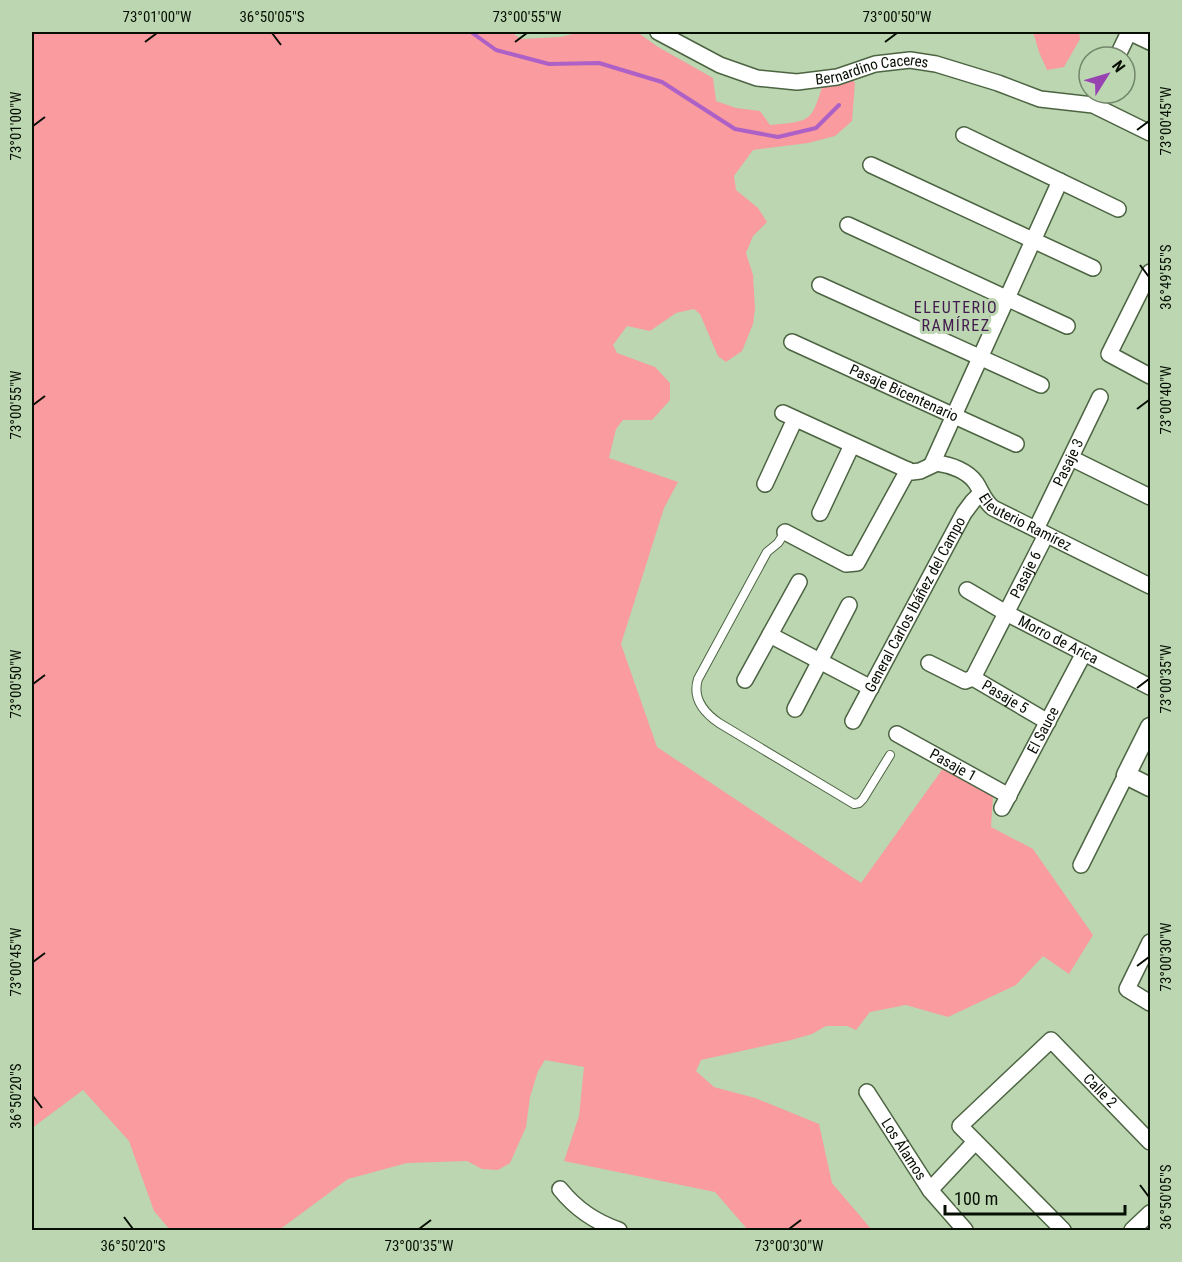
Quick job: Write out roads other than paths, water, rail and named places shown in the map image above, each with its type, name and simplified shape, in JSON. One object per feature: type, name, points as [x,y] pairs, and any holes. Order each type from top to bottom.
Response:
[{"type":"street","name":"Bernardino Caceres","points":[[658,32],[720,65],[757,78],[797,82],[837,77],[875,64],[910,60],[936,64],[1040,99],[1077,99]]},
{"type":"street","points":[[1129,32],[1150,42]]},
{"type":"street","name":"Bernardino Caceres","points":[[1106,105],[1150,133]]},
{"type":"street","points":[[964,135],[1118,209]]},
{"type":"street","points":[[871,165],[1093,268]]},
{"type":"street","points":[[932,464],[1060,181]]},
{"type":"street","points":[[848,225],[1067,326]]},
{"type":"street","points":[[1150,272],[1109,354],[1150,376]]},
{"type":"street","points":[[820,285],[1041,385]]},
{"type":"street","name":"Pasaje Bicentenario","points":[[792,342],[1016,444]]},
{"type":"street","name":"Pasaje 3","points":[[1041,532],[1071,458],[1100,397]]},
{"type":"street","points":[[765,484],[789,416],[908,470],[862,558],[857,563],[846,564],[784,532]]},
{"type":"street","points":[[820,513],[852,445]]},
{"type":"street","points":[[1071,458],[1150,497]]},
{"type":"street","name":"Eleuterio Ramírez","points":[[908,470],[920,471],[932,464],[941,464],[965,472],[972,477],[986,501],[993,508],[1150,586]]},
{"type":"street","name":"General Carlos Ibáñez del Campo","points":[[853,721],[964,513],[981,493]]},
{"type":"street","name":"Pasaje 6","points":[[973,678],[1006,613],[1041,532]]},
{"type":"street","points":[[745,680],[800,582]]},
{"type":"street","name":"Morro de Arica","points":[[967,590],[1006,613],[1150,687]]},
{"type":"street","points":[[795,709],[849,605]]},
{"type":"street","points":[[770,634],[871,688]]},
{"type":"street","name":"El Sauce","points":[[1006,802],[1084,653]]},
{"type":"street","name":"Pasaje 5","points":[[929,663],[965,681],[973,678],[1048,722]]},
{"type":"street","points":[[1081,865],[1150,727]]},
{"type":"street","name":"Pasaje 1","points":[[897,734],[1006,802]]},
{"type":"street","points":[[1126,775],[1150,788]]},
{"type":"street","points":[[1150,942],[1127,989],[1150,1003]]},
{"type":"street","name":"Calle 2","points":[[975,1142],[960,1126],[1051,1040],[1150,1142]]},
{"type":"street","name":"Los Álamos","points":[[867,1092],[930,1190],[965,1230]]},
{"type":"street","points":[[930,1190],[975,1142],[1063,1230]]},
{"type":"street","points":[[560,1189],[582,1212],[600,1223],[619,1230]]},
{"type":"street","points":[[1132,1230],[1150,1213]]},
{"type":"lane","points":[[784,532],[778,543],[767,552],[698,679],[696,691],[699,703],[706,713],[718,723],[854,804],[863,799],[890,755]]},
{"type":"waterway","points":[[471,32],[496,50],[549,64],[599,63],[662,82],[735,129],[778,137],[816,128],[839,105]]},
{"type":"district","name":"ELEUTERIO RAMÍREZ","points":[[956,316]]}]
